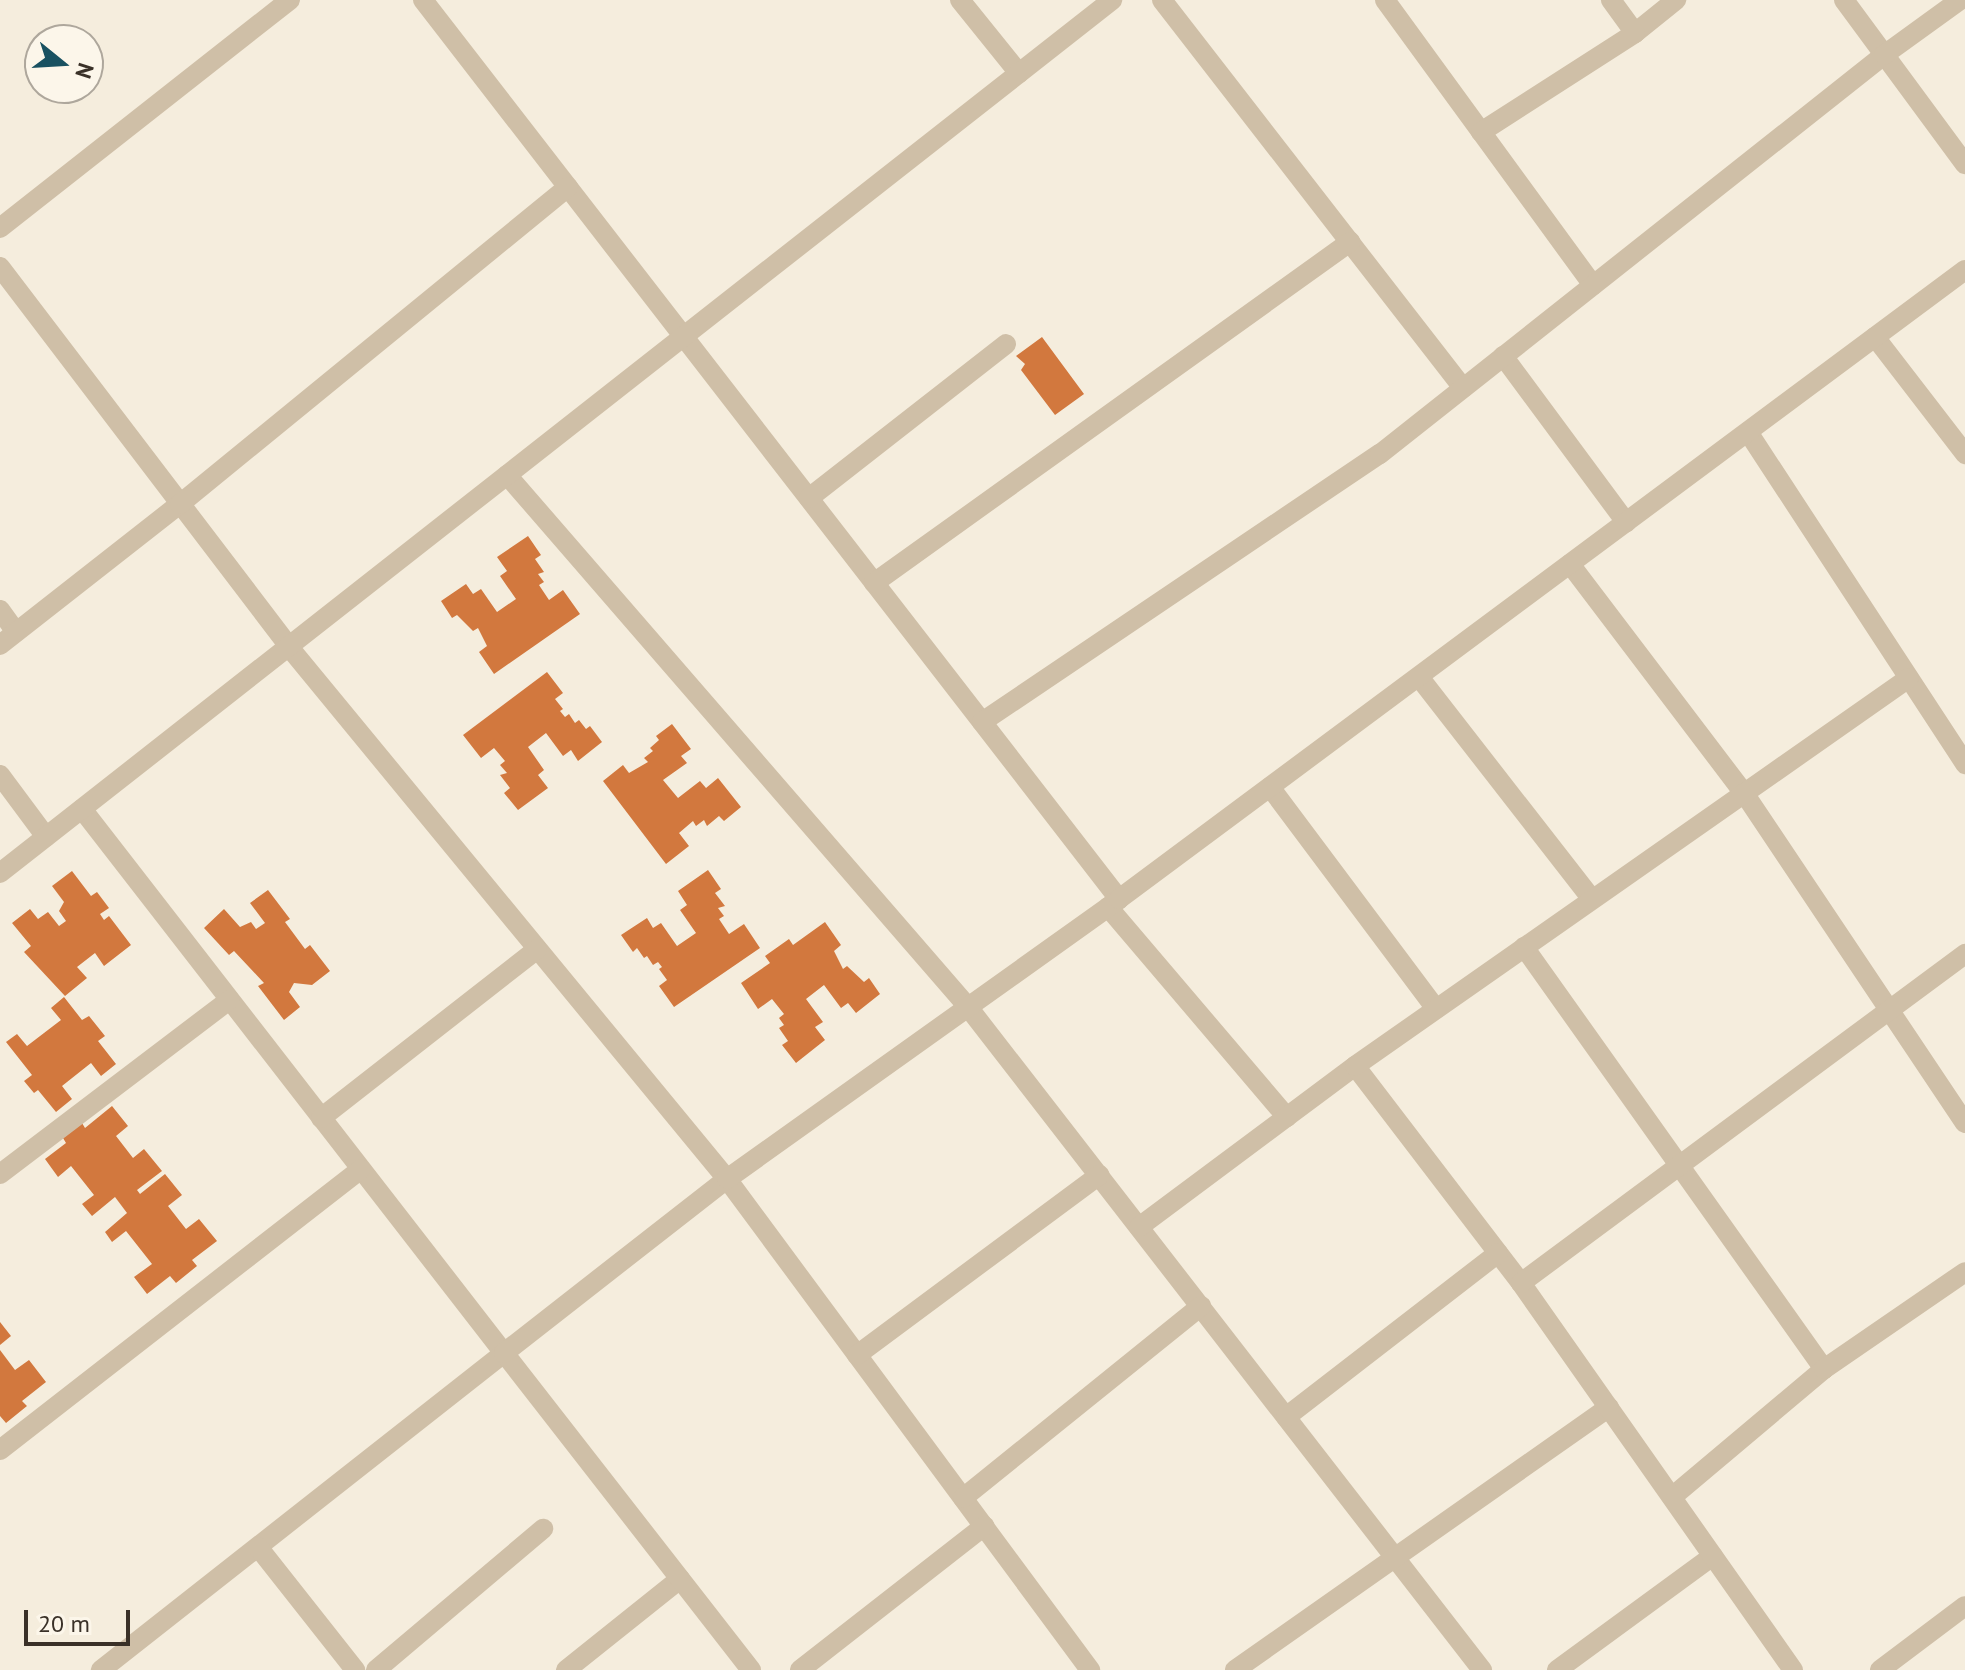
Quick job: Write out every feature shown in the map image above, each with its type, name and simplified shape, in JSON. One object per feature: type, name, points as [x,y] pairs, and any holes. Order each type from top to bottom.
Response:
[{"type":"street","points":[[0,228],[290,0]]},
{"type":"street","points":[[423,0],[982,722],[1114,903],[1287,1117]]},
{"type":"street","points":[[960,0],[1019,73]]},
{"type":"street","points":[[0,873],[1112,0]]},
{"type":"street","points":[[1162,0],[1463,388]]},
{"type":"street","points":[[1385,0],[1593,285]]},
{"type":"street","points":[[1611,0],[1635,33]]},
{"type":"street","points":[[1481,132],[1635,33],[1676,0]]},
{"type":"street","points":[[1844,0],[1965,164]]},
{"type":"street","points":[[982,722],[1380,454],[1884,55],[1960,0]]},
{"type":"street","points":[[0,610],[8,639],[180,504],[568,187]]},
{"type":"street","points":[[874,583],[1350,242]]},
{"type":"street","points":[[0,267],[289,647],[727,1179],[1090,1670]]},
{"type":"street","points":[[110,1667],[727,1179],[1114,903],[1965,270]]},
{"type":"street","points":[[1875,337],[1965,454]]},
{"type":"street","points":[[809,498],[1006,344]]},
{"type":"street","points":[[1503,356],[1626,522]]},
{"type":"street","points":[[1748,432],[1965,764]]},
{"type":"street","points":[[507,475],[968,1007],[1482,1670]]},
{"type":"street","points":[[1570,564],[1744,793],[1965,1123]]},
{"type":"street","points":[[1419,677],[1592,899]]},
{"type":"street","points":[[1139,1227],[1355,1066],[1909,678]]},
{"type":"street","points":[[0,775],[46,837]]},
{"type":"street","points":[[1270,787],[1436,1009]]},
{"type":"street","points":[[82,809],[751,1670]]},
{"type":"street","points":[[1524,947],[1824,1369]]},
{"type":"street","points":[[321,1118],[537,949]]},
{"type":"street","points":[[1521,1283],[1965,954]]},
{"type":"street","points":[[0,1174],[229,1000]]},
{"type":"street","points":[[1355,1066],[1521,1283],[1793,1670]]},
{"type":"street","points":[[0,1450],[361,1169]]},
{"type":"street","points":[[857,1355],[1099,1175]]},
{"type":"street","points":[[1286,1417],[1498,1253]]},
{"type":"street","points":[[1672,1497],[1824,1369],[1965,1272]]},
{"type":"street","points":[[963,1498],[1201,1306]]},
{"type":"street","points":[[1235,1670],[1609,1407]]},
{"type":"street","points":[[800,1670],[984,1526]]},
{"type":"street","points":[[376,1670],[543,1529]]},
{"type":"street","points":[[258,1547],[355,1670]]},
{"type":"street","points":[[1557,1670],[1713,1556]]},
{"type":"street","points":[[566,1670],[680,1579]]},
{"type":"street","points":[[1880,1670],[1965,1606]]},
{"type":"building","points":[[1042,337],[1084,394],[1055,415],[1021,370],[1025,364],[1016,356]]},
{"type":"building","points":[[528,536],[541,555],[535,559],[544,572],[538,574],[544,582],[539,585],[549,600],[563,590],[580,614],[494,674],[479,652],[487,646],[478,628],[473,631],[457,615],[452,618],[441,601],[466,584],[473,594],[481,589],[497,612],[516,599],[500,576],[507,571],[497,557]]},
{"type":"building","points":[[547,672],[563,693],[555,699],[563,709],[560,711],[565,717],[569,714],[575,723],[579,720],[586,729],[590,726],[602,742],[578,761],[571,750],[563,756],[546,733],[528,747],[544,770],[538,775],[548,788],[518,810],[504,793],[510,788],[500,775],[507,773],[500,765],[505,761],[494,748],[481,758],[463,735]]},
{"type":"building","points":[[672,724],[691,749],[681,756],[687,763],[663,780],[678,798],[700,781],[706,788],[718,778],[741,807],[724,821],[719,816],[707,826],[704,820],[696,826],[693,821],[679,833],[689,846],[666,864],[603,781],[623,765],[629,773],[648,762],[644,758],[653,751],[650,748],[659,740],[656,736]]},
{"type":"building","points":[[708,870],[721,889],[715,893],[725,906],[718,908],[724,916],[719,919],[729,934],[744,924],[760,948],[674,1007],[659,986],[667,980],[659,969],[662,967],[658,962],[653,965],[637,948],[633,952],[621,935],[647,918],[653,928],[661,923],[677,946],[696,933],[680,910],[687,905],[678,891]]},
{"type":"building","points":[[72,871],[91,896],[97,892],[109,908],[100,914],[104,920],[109,916],[131,945],[104,966],[95,953],[77,967],[87,978],[65,996],[24,952],[31,946],[12,923],[30,909],[38,919],[48,912],[59,926],[66,921],[59,911],[64,902],[52,886]]},
{"type":"building","points":[[268,890],[290,919],[285,922],[305,949],[310,945],[330,971],[312,985],[294,983],[289,992],[300,1007],[284,1020],[258,986],[264,983],[234,951],[229,955],[204,928],[224,909],[240,927],[251,922],[256,929],[265,923],[250,903]]},
{"type":"building","points":[[825,922],[841,945],[834,951],[843,969],[847,966],[864,982],[869,978],[880,994],[856,1013],[848,1003],[841,1008],[824,985],[806,999],[823,1022],[815,1027],[825,1040],[796,1063],[782,1045],[788,1041],[779,1028],[784,1025],[779,1018],[784,1014],[772,999],[758,1009],[741,983],[770,963],[765,956],[789,939],[793,945]]},
{"type":"building","points":[[64,997],[82,1020],[89,1016],[105,1036],[98,1041],[116,1064],[101,1076],[91,1063],[62,1086],[72,1099],[56,1112],[38,1090],[34,1093],[24,1081],[32,1075],[6,1042],[17,1034],[27,1046],[61,1020],[51,1008]]},
{"type":"building","points":[[112,1106],[128,1126],[116,1136],[133,1158],[144,1149],[162,1171],[137,1190],[140,1194],[165,1174],[182,1195],[168,1206],[186,1229],[199,1219],[217,1241],[192,1260],[197,1266],[176,1283],[170,1276],[147,1294],[134,1277],[152,1264],[126,1231],[112,1242],[105,1232],[127,1213],[115,1197],[92,1216],[82,1204],[94,1195],[71,1166],[58,1177],[45,1159],[66,1143],[63,1138],[82,1123],[85,1128]]},
{"type":"building","points":[[0,1322],[11,1336],[0,1345]]},
{"type":"building","points":[[0,1350],[15,1370],[29,1360],[46,1382],[22,1401],[27,1406],[6,1423],[0,1416]]}]
